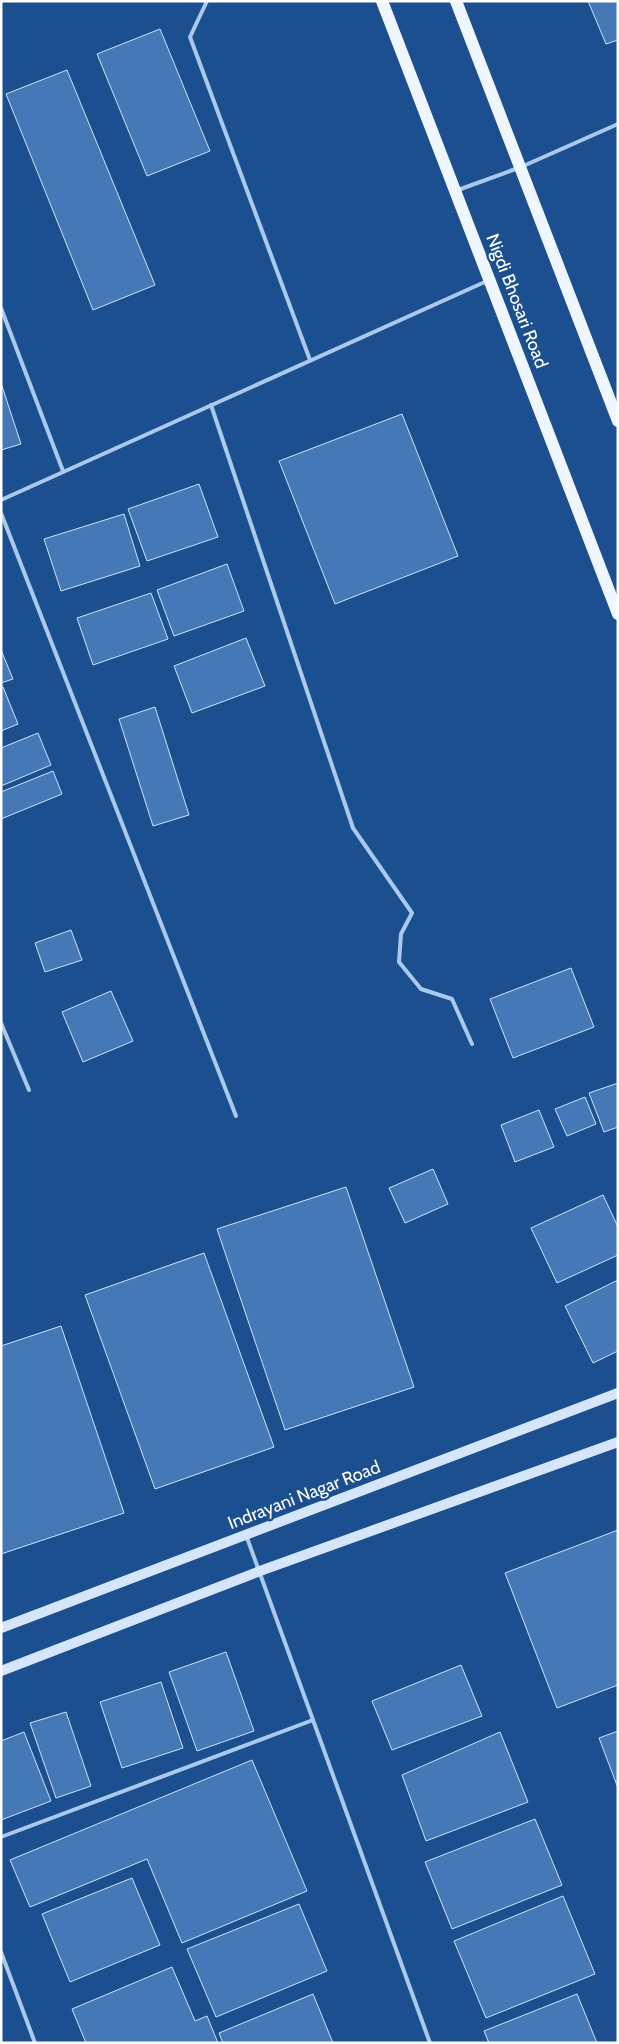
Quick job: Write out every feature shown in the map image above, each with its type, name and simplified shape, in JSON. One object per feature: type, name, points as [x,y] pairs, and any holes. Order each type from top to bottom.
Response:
[{"type":"main road","name":"Nigdi Bhosari Road","points":[[382,1],[618,614]]},
{"type":"main road","points":[[456,1],[618,421]]},
{"type":"main road","name":"Indrayani Nagar Road","points":[[1,1628],[618,1393]]},
{"type":"main road","points":[[1,1671],[260,1571],[618,1442]]},
{"type":"lane","points":[[207,1],[190,37],[310,360]]},
{"type":"lane","points":[[456,191],[521,166],[618,124]]},
{"type":"lane","points":[[1,500],[490,279]]},
{"type":"lane","points":[[1,308],[63,471]]},
{"type":"lane","points":[[210,405],[354,828],[412,913],[401,934],[398,962],[421,988],[452,998],[472,1044]]},
{"type":"lane","points":[[1,513],[236,1116]]},
{"type":"lane","points":[[1,1023],[28,1090]]},
{"type":"lane","points":[[246,1534],[430,2043]]},
{"type":"lane","points":[[1,1837],[314,1720]]},
{"type":"lane","points":[[1,1952],[35,2043]]},
{"type":"building","points":[[588,1],[618,1],[618,40],[606,44]]},
{"type":"building","points":[[160,29],[210,151],[147,176],[97,54]]},
{"type":"building","points":[[67,70],[155,285],[93,310],[6,94]]},
{"type":"building","points":[[1,383],[21,444],[1,450]]},
{"type":"building","points":[[402,414],[458,556],[335,604],[279,461]]},
{"type":"building","points":[[199,484],[218,537],[147,561],[128,509]]},
{"type":"building","points":[[124,514],[140,566],[61,591],[44,539]]},
{"type":"building","points":[[227,564],[244,611],[174,636],[157,590]]},
{"type":"building","points":[[151,593],[168,639],[93,665],[77,618]]},
{"type":"building","points":[[246,638],[265,686],[192,713],[174,666]]},
{"type":"building","points":[[1,650],[13,679],[1,683]]},
{"type":"building","points":[[1,687],[3,687],[18,724],[1,731]]},
{"type":"building","points":[[155,707],[189,815],[153,826],[119,719]]},
{"type":"building","points":[[38,733],[51,765],[1,786],[1,748]]},
{"type":"building","points":[[53,771],[62,794],[1,819],[1,792]]},
{"type":"building","points":[[71,930],[82,960],[45,972],[35,943]]},
{"type":"building","points":[[571,968],[594,1027],[513,1058],[490,999]]},
{"type":"building","points":[[111,991],[133,1041],[83,1062],[62,1012]]},
{"type":"building","points":[[618,1083],[618,1127],[604,1132],[589,1093]]},
{"type":"building","points":[[585,1097],[596,1124],[567,1136],[555,1109]]},
{"type":"building","points":[[539,1110],[554,1147],[515,1162],[501,1125]]},
{"type":"building","points":[[433,1169],[448,1204],[405,1223],[389,1188]]},
{"type":"building","points":[[346,1187],[414,1387],[285,1430],[217,1229]]},
{"type":"building","points":[[603,1195],[618,1227],[618,1255],[557,1283],[531,1228]]},
{"type":"building","points":[[204,1253],[274,1447],[155,1489],[85,1295]]},
{"type":"building","points":[[618,1280],[618,1351],[593,1363],[565,1306]]},
{"type":"building","points":[[61,1326],[124,1513],[1,1554],[1,1346]]},
{"type":"building","points":[[618,1530],[618,1685],[557,1708],[505,1573]]},
{"type":"building","points":[[226,1652],[254,1731],[197,1751],[169,1672]]},
{"type":"building","points":[[461,1665],[482,1716],[392,1750],[372,1701]]},
{"type":"building","points":[[161,1682],[183,1748],[122,1768],[100,1702]]},
{"type":"building","points":[[66,1712],[91,1786],[56,1798],[30,1723]]},
{"type":"building","points":[[618,1731],[618,1788],[599,1738]]},
{"type":"building","points":[[24,1732],[51,1801],[1,1820],[1,1741]]},
{"type":"building","points":[[500,1732],[528,1802],[426,1841],[402,1775]]},
{"type":"building","points":[[252,1760],[307,1891],[182,1943],[147,1859],[30,1907],[10,1860]]},
{"type":"building","points":[[535,1819],[562,1885],[452,1929],[425,1862]]},
{"type":"building","points":[[132,1878],[160,1945],[70,1982],[42,1914]]},
{"type":"building","points":[[563,1896],[595,1974],[486,2018],[454,1941]]},
{"type":"building","points":[[299,1904],[327,1971],[216,2017],[187,1949]]},
{"type":"building","points":[[172,1967],[195,2021],[207,2016],[218,2043],[86,2043],[72,2009]]},
{"type":"building","points":[[313,1994],[333,2043],[223,2043],[219,2033]]},
{"type":"building","points":[[577,1994],[597,2043],[489,2043],[484,2031]]}]
